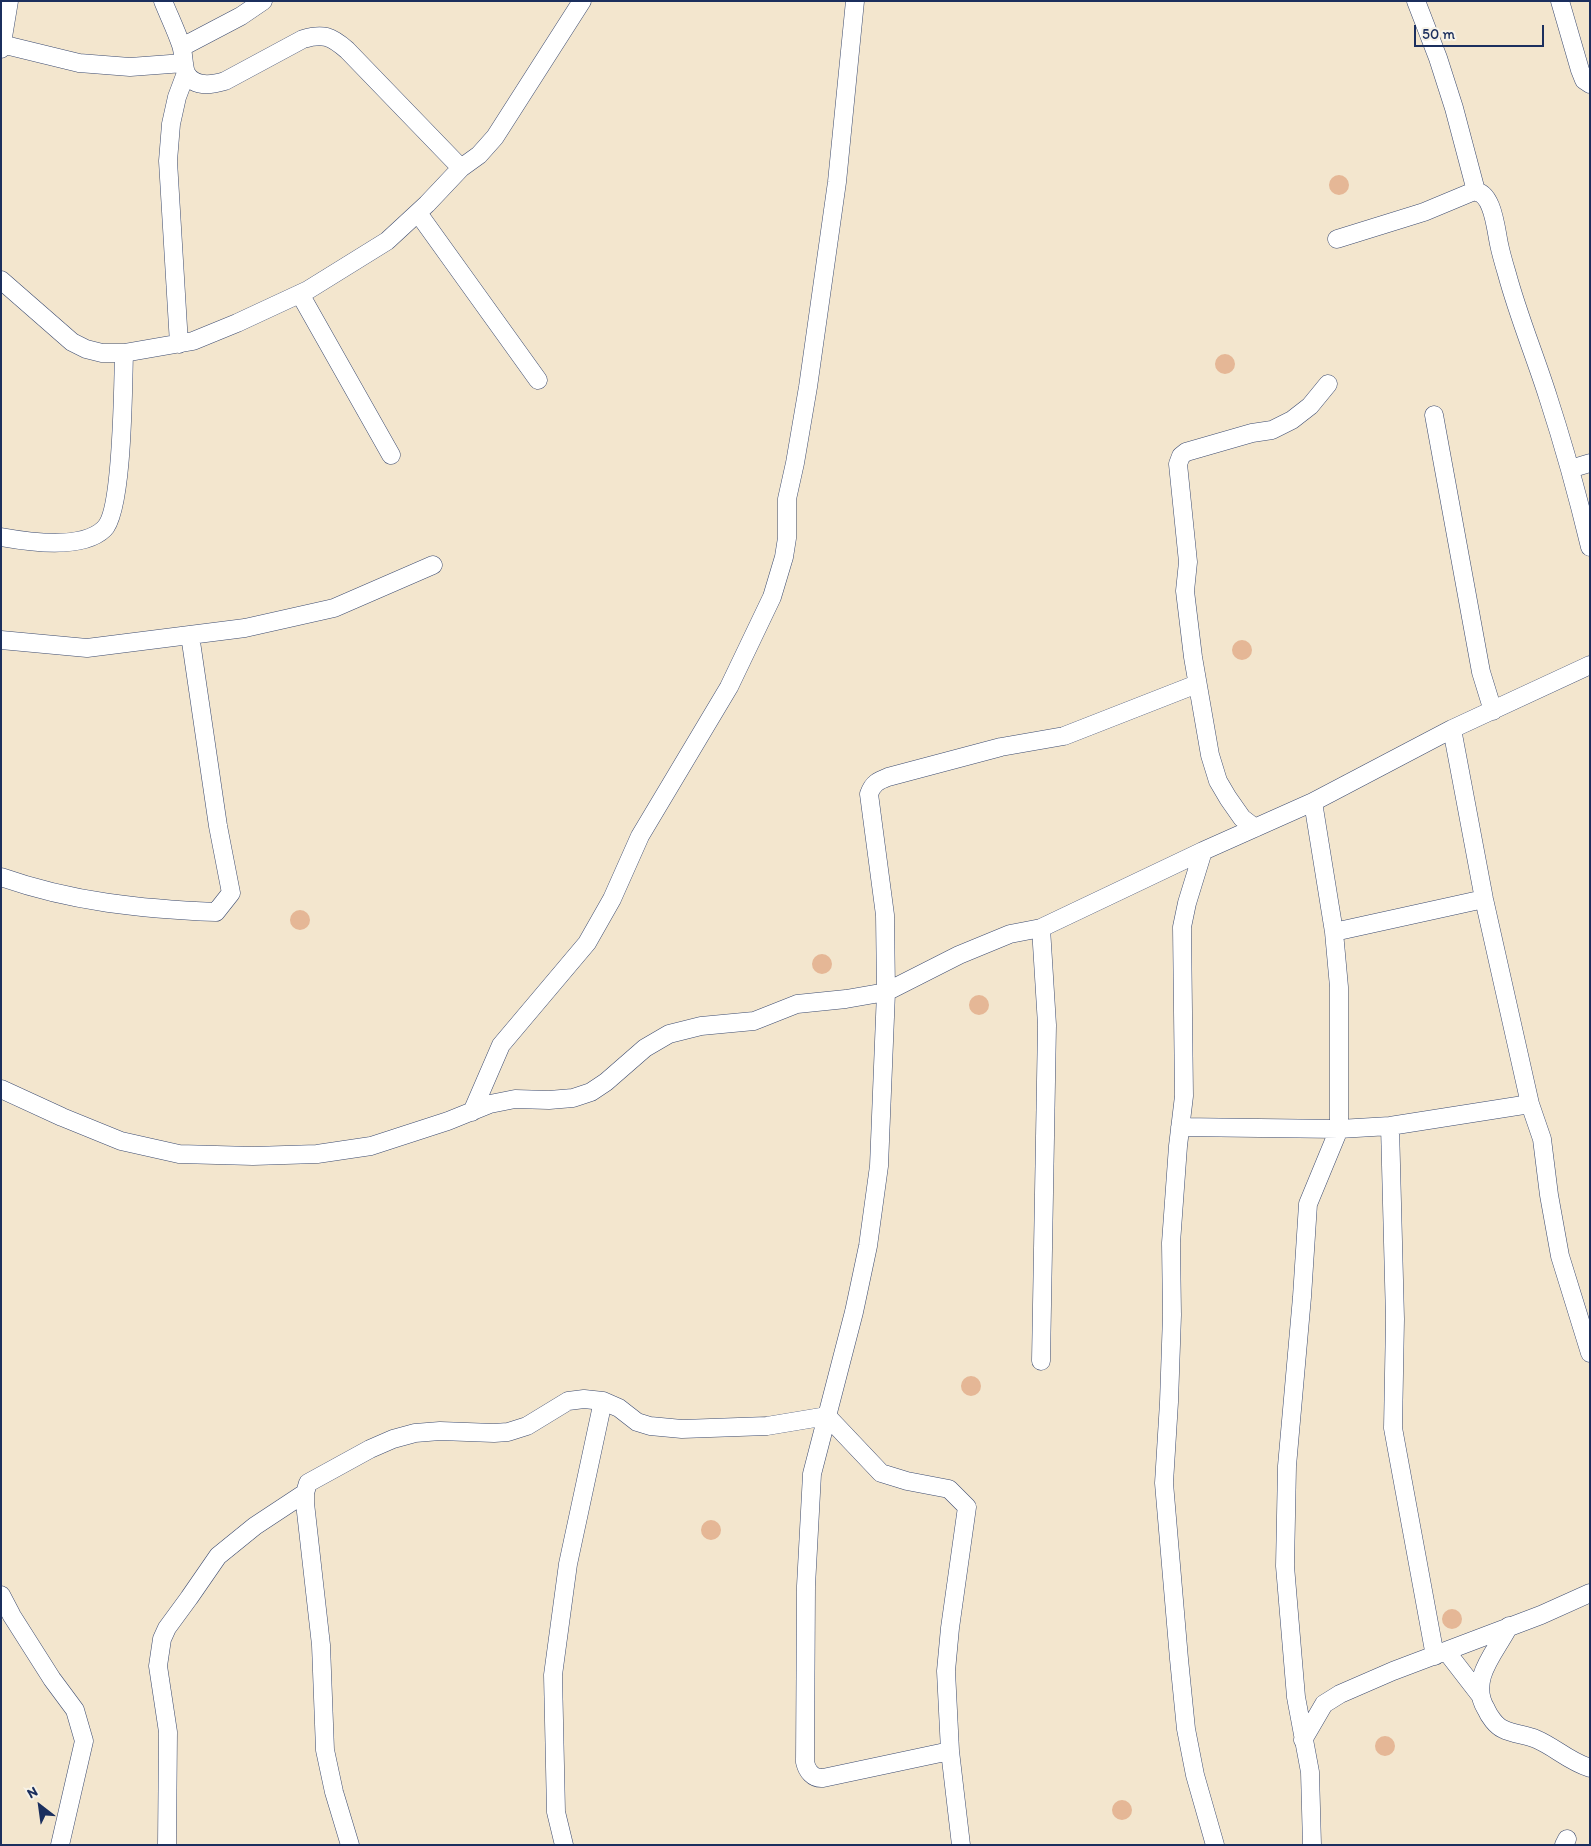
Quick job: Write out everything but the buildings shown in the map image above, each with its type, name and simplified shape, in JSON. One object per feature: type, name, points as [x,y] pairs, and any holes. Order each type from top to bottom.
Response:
[{"type":"street","points":[[9,1],[2,46],[79,63],[130,67],[184,61],[263,1]]},
{"type":"street","points":[[163,1],[184,61],[194,81],[204,85],[225,81],[303,39],[327,36],[336,40],[347,50],[461,168]]},
{"type":"street","points":[[1,280],[72,342],[86,349],[102,353],[124,353],[193,341],[300,294],[387,241],[418,213],[461,168],[479,155],[495,137],[582,1]]},
{"type":"street","points":[[472,1112],[501,1045],[587,943],[612,899],[640,836],[729,687],[772,597],[784,557],[787,499],[808,387],[838,182],[854,1]]},
{"type":"street","points":[[1416,1],[1438,58],[1476,192]]},
{"type":"street","points":[[1560,1],[1580,70],[1584,80],[1590,84]]},
{"type":"street","points":[[179,344],[168,161],[171,124],[184,61]]},
{"type":"street","points":[[1338,239],[1424,212],[1476,192],[1483,194],[1493,213],[1511,291],[1546,389],[1570,469],[1590,548]]},
{"type":"street","points":[[418,213],[538,380]]},
{"type":"street","points":[[300,294],[391,455]]},
{"type":"street","points":[[1,538],[31,542],[83,541],[96,535],[108,524],[114,506],[122,441],[124,353]]},
{"type":"street","points":[[1255,828],[1242,818],[1228,798],[1218,781],[1210,755],[1192,657],[1185,591],[1188,562],[1178,464],[1181,456],[1186,452],[1243,435],[1272,430],[1292,420],[1310,406],[1328,384]]},
{"type":"street","points":[[1434,415],[1481,672],[1493,711]]},
{"type":"street","points":[[1570,469],[1590,463]]},
{"type":"street","points":[[1,640],[87,648],[245,628],[334,608],[433,565]]},
{"type":"street","points":[[1,877],[31,888],[82,899],[151,909],[216,912],[231,892],[218,826],[190,635]]},
{"type":"street","points":[[1,1089],[121,1141],[179,1154],[253,1156],[299,1154],[362,1147],[415,1133],[490,1104],[514,1099],[549,1100],[573,1098],[591,1092],[606,1082],[645,1048],[669,1034],[701,1026],[754,1022],[797,1004],[846,1000],[886,992],[959,954],[1010,934],[1041,928],[1313,802],[1452,729],[1590,665]]},
{"type":"street","points":[[950,1751],[823,1778],[814,1776],[806,1768],[808,1534],[812,1474],[854,1312],[868,1246],[879,1166],[886,992],[885,916],[869,794],[872,785],[888,776],[992,749],[1064,736],[1197,684]]},
{"type":"street","points":[[1452,729],[1484,899],[1530,1104],[1542,1139],[1549,1195],[1560,1256],[1585,1322],[1590,1353]]},
{"type":"street","points":[[1312,1845],[1310,1772],[1296,1697],[1285,1566],[1287,1466],[1308,1204],[1338,1129],[1339,987],[1334,932],[1313,802]]},
{"type":"street","points":[[1203,852],[1187,903],[1182,927],[1184,1096],[1171,1243],[1170,1402],[1164,1484],[1186,1729],[1195,1775],[1215,1845]]},
{"type":"street","points":[[1334,932],[1484,899]]},
{"type":"street","points":[[1041,928],[1047,1025],[1042,1361]]},
{"type":"street","points":[[1180,1127],[1338,1129],[1390,1126],[1530,1104]]},
{"type":"street","points":[[1390,1126],[1395,1319],[1393,1428],[1441,1654],[1480,1695],[1489,1715],[1502,1729],[1537,1739],[1576,1763],[1590,1768]]},
{"type":"street","points":[[350,1845],[334,1792],[326,1750],[321,1645],[304,1493],[306,1486],[312,1480],[393,1439],[415,1433],[440,1431],[494,1434],[508,1432],[527,1426],[550,1410],[568,1402],[584,1399],[603,1401],[619,1408],[637,1422],[650,1426],[682,1429],[768,1426],[827,1416]]},
{"type":"street","points":[[564,1845],[556,1812],[553,1675],[568,1564],[603,1401]]},
{"type":"street","points":[[827,1416],[881,1473],[907,1482],[949,1489],[967,1507],[946,1671],[950,1751],[961,1845]]},
{"type":"street","points":[[167,1845],[168,1732],[158,1666],[162,1639],[167,1628],[218,1556],[255,1526],[304,1493]]},
{"type":"street","points":[[1303,1740],[1324,1704],[1354,1687],[1541,1615],[1590,1593]]},
{"type":"street","points":[[1,1596],[47,1671],[75,1710],[84,1741],[60,1845]]},
{"type":"street","points":[[1480,1695],[1480,1680],[1487,1662],[1509,1626]]}]
